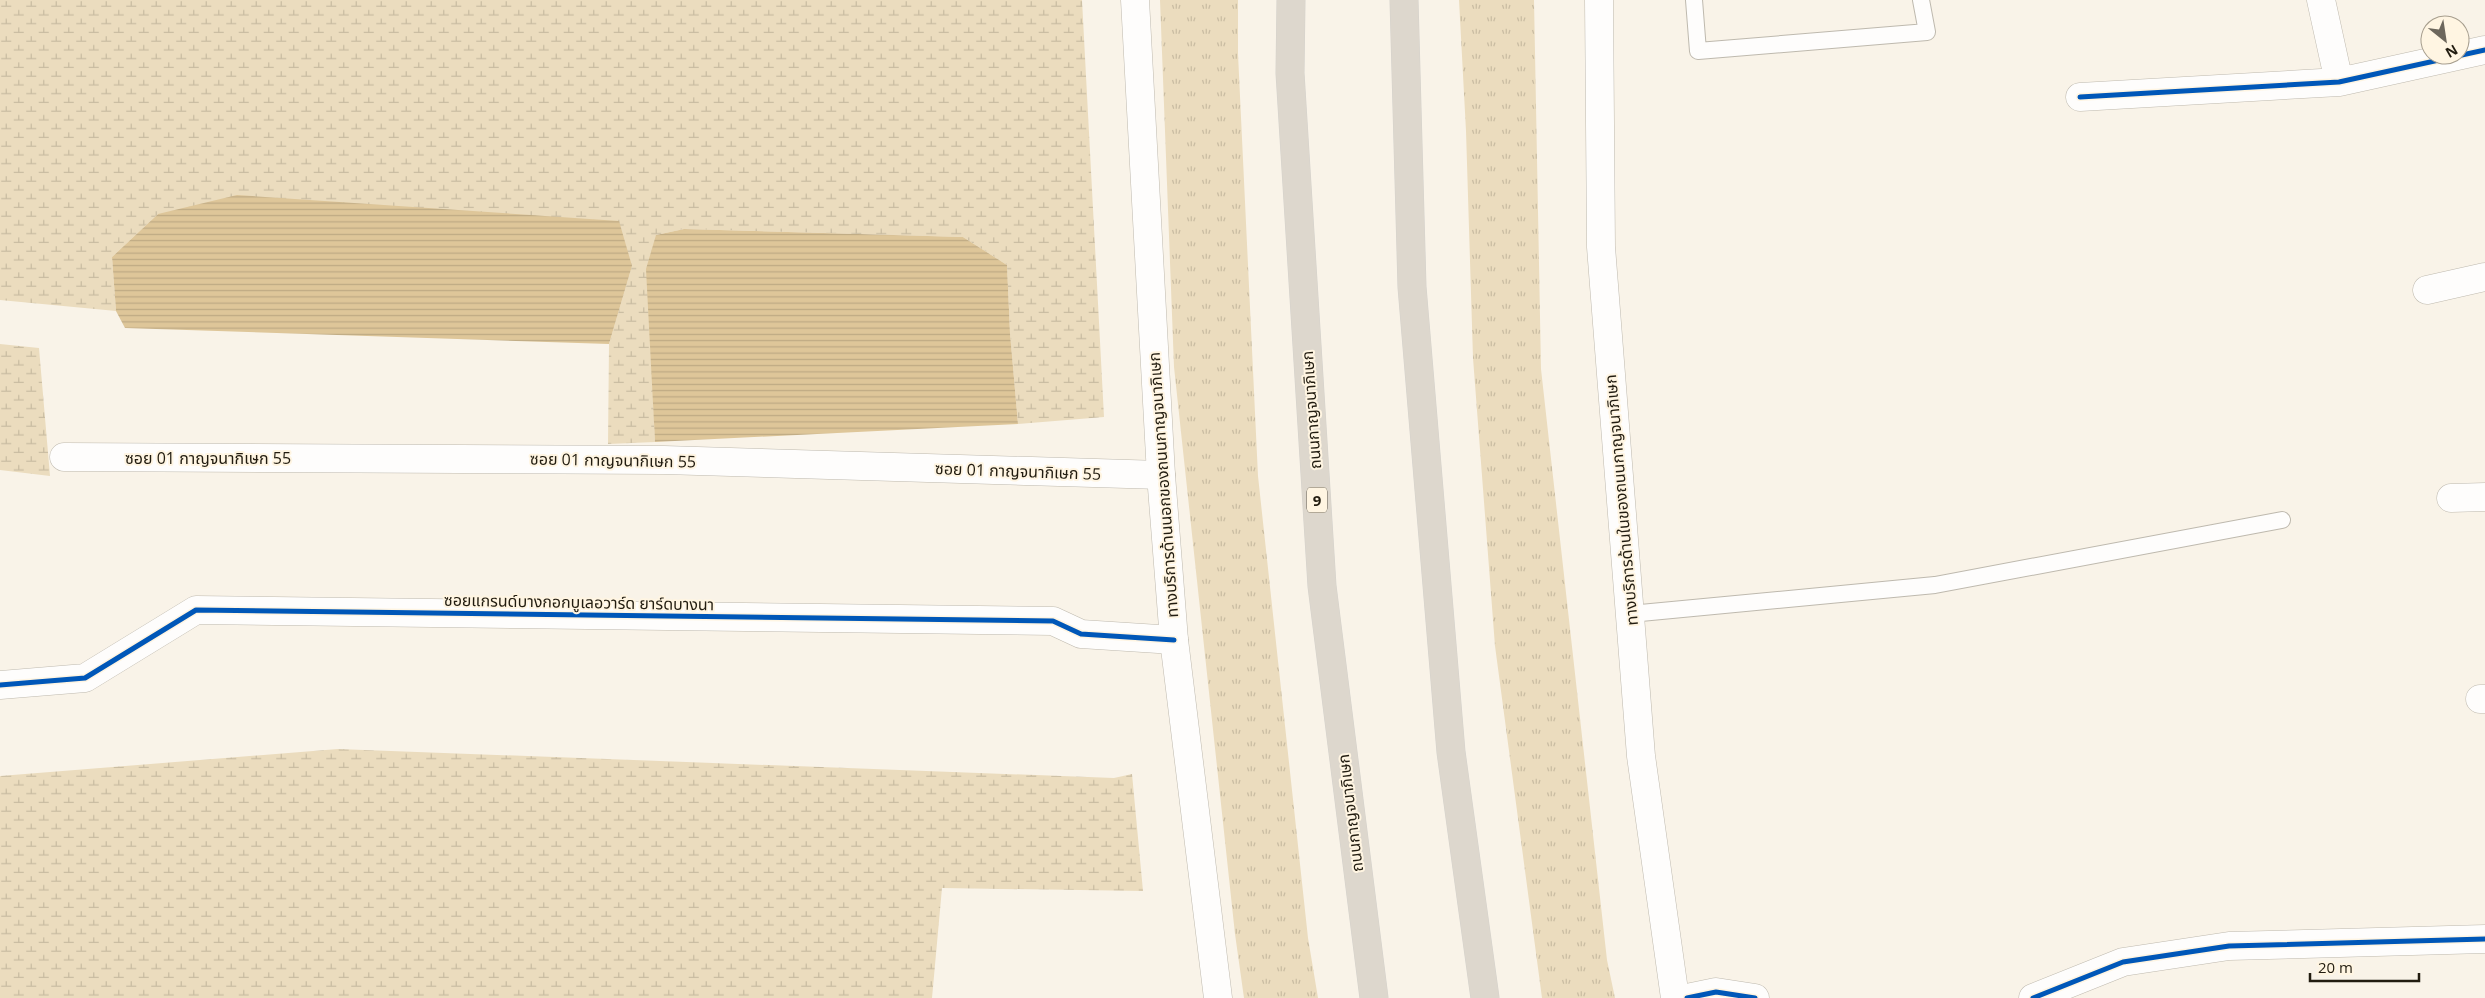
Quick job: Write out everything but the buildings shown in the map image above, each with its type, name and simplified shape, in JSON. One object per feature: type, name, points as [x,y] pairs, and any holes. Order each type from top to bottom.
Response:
[{"type":"highway","name":"ถนนกาญจนาภิเษก","points":[[1291,0],[1290,73],[1322,586],[1374,998]]},
{"type":"highway","points":[[1404,0],[1412,297],[1451,752],[1485,998]]},
{"type":"street","name":"ทางบริการด้านนอกของถนนกาญจนาภิเษก","points":[[1134,0],[1162,475],[1174,640],[1218,998]]},
{"type":"street","name":"ทางบริการด้านในของถนนกาญจนาภิเษก","points":[[1599,0],[1601,247],[1641,756],[1675,998]]},
{"type":"street","points":[[2321,0],[2339,82]]},
{"type":"street","points":[[2080,97],[2339,82],[2485,50]]},
{"type":"street","points":[[2427,290],[2485,277]]},
{"type":"street","name":"ซอย 01 กาญจนากิเษก 55","points":[[64,457],[664,460],[1162,475]]},
{"type":"street","points":[[2451,498],[2485,497]]},
{"type":"street","name":"ซอยแกรนด์บางกอกบูเลอวาร์ด ยาร์ดบางนา","points":[[0,685],[84,678],[196,610],[1052,621],[1081,634],[1174,640]]},
{"type":"street","points":[[2033,998],[2123,962],[2228,946],[2485,939]]},
{"type":"street","points":[[1687,998],[1716,992],[1755,998]]},
{"type":"lane","points":[[1694,0],[1698,51],[1927,32],[1921,0]]},
{"type":"lane","points":[[1630,614],[1935,585],[2282,520]]},
{"type":"green space","points":[[0,0],[1082,0],[1104,417],[1018,424],[1010,333],[1007,265],[963,237],[684,229],[656,235],[652,365],[655,442],[608,444],[609,344],[632,266],[158,214],[112,257],[116,311],[0,300]]},
{"type":"green space","points":[[1160,0],[1238,0],[1238,54],[1258,476],[1308,938],[1318,998],[1244,998],[1235,934],[1174,367]]},
{"type":"green space","points":[[1459,0],[1534,0],[1541,369],[1607,960],[1615,998],[1542,998],[1495,646],[1473,358],[1466,131]]},
{"type":"green space","points":[[0,344],[39,348],[50,476],[0,470]]},
{"type":"green space","points":[[338,749],[1114,778],[1132,774],[1143,891],[942,888],[932,998],[0,998],[0,776]]},
{"type":"shaded area","points":[[237,195],[619,221],[632,266],[609,344],[125,328],[116,311],[112,257],[158,214]]},
{"type":"shaded area","points":[[684,229],[963,237],[1007,265],[1010,333],[1018,424],[655,442],[646,269],[656,235]]},
{"type":"cycle path","points":[[2080,97],[2339,82],[2485,50]]},
{"type":"cycle path","points":[[0,685],[85,678],[196,610],[1053,621],[1081,634],[1174,640]]},
{"type":"cycle path","points":[[2033,998],[2123,962],[2229,946],[2485,939]]},
{"type":"cycle path","points":[[1687,998],[1716,992],[1755,998]]}]
